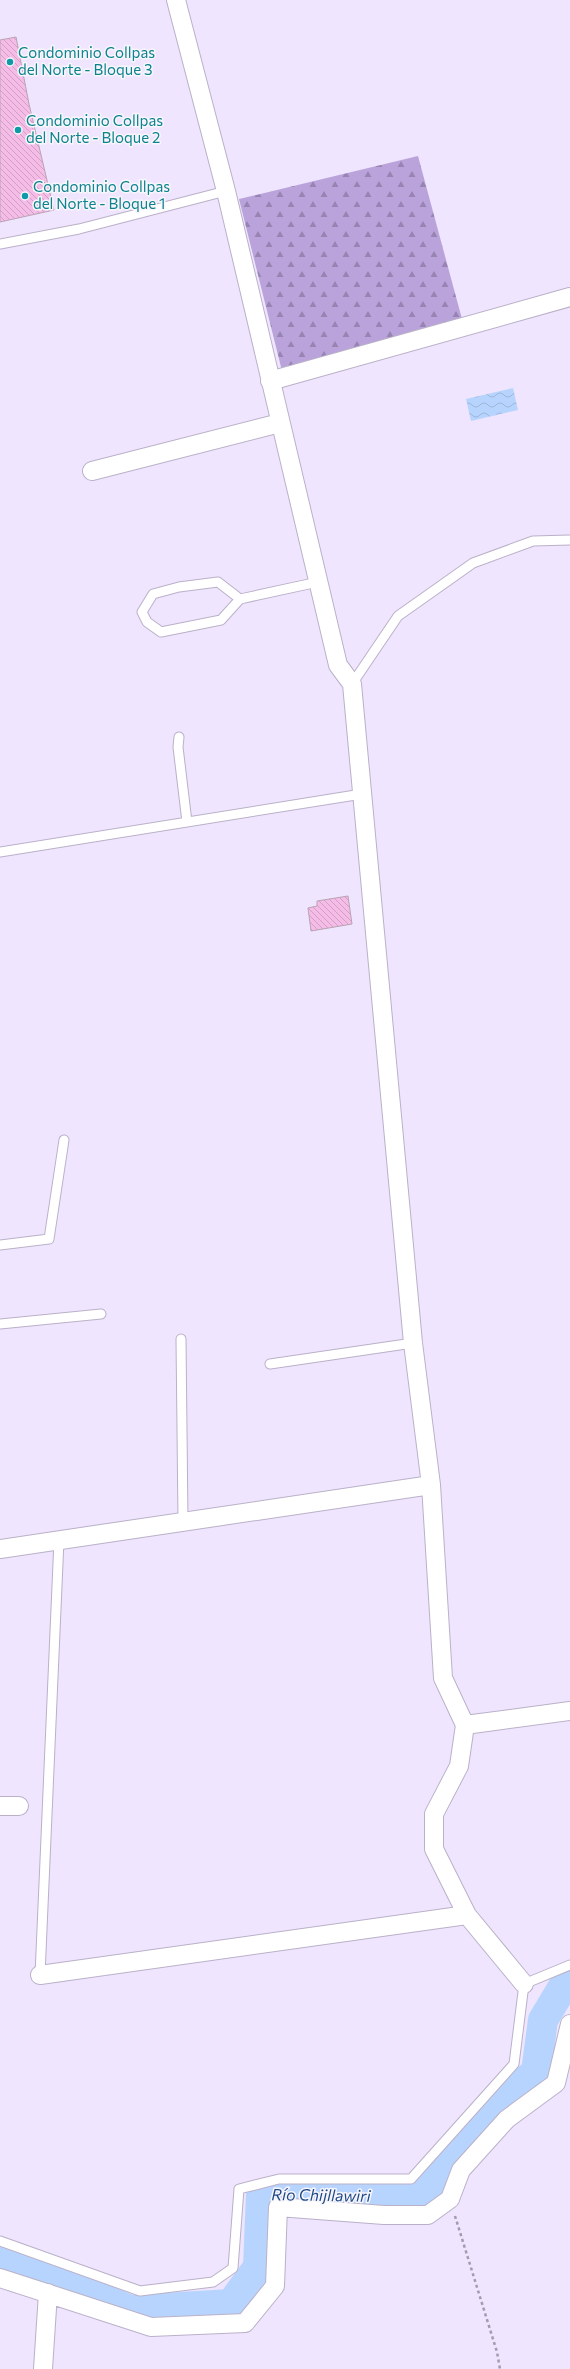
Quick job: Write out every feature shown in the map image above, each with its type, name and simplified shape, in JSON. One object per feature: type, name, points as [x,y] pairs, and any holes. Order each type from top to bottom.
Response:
[{"type":"street","points":[[176,0],[226,192],[338,664],[352,684],[413,1344],[431,1485],[443,1678],[465,1725],[459,1766],[434,1814],[434,1849],[467,1914],[524,1984]]},
{"type":"street","points":[[270,381],[570,297]]},
{"type":"street","points":[[92,471],[280,423]]},
{"type":"street","points":[[0,1548],[431,1485]]},
{"type":"street","points":[[465,1725],[570,1711]]},
{"type":"street","points":[[0,1806],[19,1806]]},
{"type":"street","points":[[40,1975],[467,1914]]},
{"type":"street","points":[[0,2278],[152,2327],[245,2323],[275,2286],[278,2207],[384,2215],[428,2215],[450,2199],[461,2170],[507,2119],[556,2083],[570,2024]]},
{"type":"street","points":[[43,2369],[48,2293]]},
{"type":"lane","points":[[0,244],[79,229],[226,192]]},
{"type":"lane","points":[[352,684],[398,616],[473,564],[533,541],[570,540]]},
{"type":"lane","points":[[240,599],[218,582],[179,587],[153,594],[142,612],[147,622],[161,632],[221,620],[240,599],[318,582]]},
{"type":"lane","points":[[179,737],[178,747],[187,822]]},
{"type":"lane","points":[[0,852],[362,794]]},
{"type":"lane","points":[[0,1245],[49,1239],[64,1140]]},
{"type":"lane","points":[[0,1324],[101,1314]]},
{"type":"lane","points":[[181,1339],[183,1521]]},
{"type":"lane","points":[[270,1364],[413,1344]]},
{"type":"lane","points":[[40,1975],[59,1540]]},
{"type":"lane","points":[[0,2241],[140,2291],[213,2282],[233,2268],[239,2189],[279,2179],[411,2179],[514,2064],[524,1984],[570,1965]]},
{"type":"path","points":[[450,2199],[497,2352],[500,2369]]},
{"type":"green space","points":[[418,156],[462,319],[282,371],[239,199]]},
{"type":"water","points":[[513,388],[518,410],[471,421],[466,399]]},
{"type":"building","points":[[16,37],[29,104],[54,210],[0,222],[0,40]]},
{"type":"building","points":[[348,896],[352,924],[311,931],[308,908],[317,906],[317,901]]},
{"type":"waterway","name":"Río Chijllawiri","points":[[0,2255],[130,2310],[231,2304],[258,2267],[261,2194],[421,2196],[473,2126],[536,2072],[543,2020],[567,1980],[570,1979]]},
{"type":"place","name":"Condominio Collpas del Norte - Bloque 3","points":[[10,62]]},
{"type":"place","name":"Condominio Collpas del Norte - Bloque 2","points":[[18,130]]},
{"type":"place","name":"Condominio Collpas del Norte - Bloque 1","points":[[25,196]]}]
